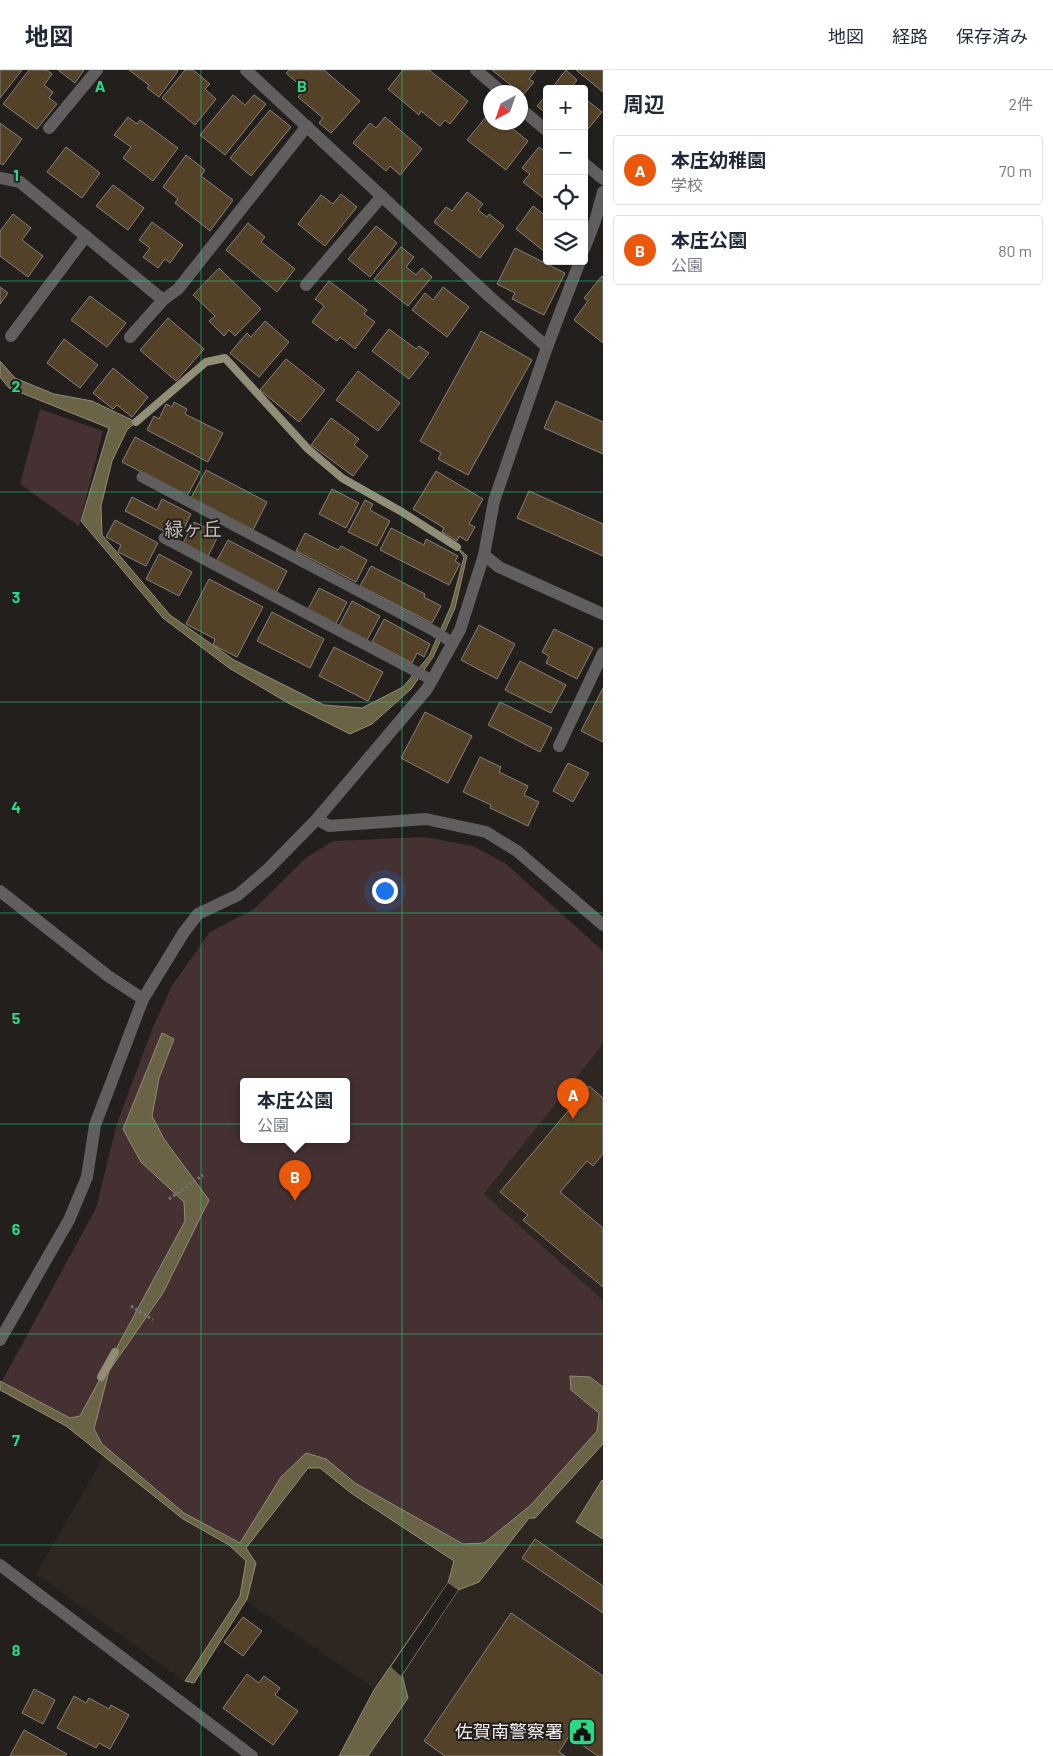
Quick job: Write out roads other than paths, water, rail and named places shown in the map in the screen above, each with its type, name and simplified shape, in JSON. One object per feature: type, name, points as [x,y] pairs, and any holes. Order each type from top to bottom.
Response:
[{"type":"street","points":[[49,128],[96,70]]},
{"type":"street","points":[[246,70],[547,347]]},
{"type":"street","points":[[476,70],[494,85]]},
{"type":"street","points":[[528,115],[546,130]]},
{"type":"street","points":[[130,337],[163,300],[178,289],[307,126]]},
{"type":"street","points":[[588,166],[603,179]]},
{"type":"street","points":[[0,178],[20,182],[163,300]]},
{"type":"street","points":[[588,242],[599,224],[603,192]]},
{"type":"street","points":[[306,285],[382,196]]},
{"type":"street","points":[[10,336],[86,236]]},
{"type":"street","points":[[0,1340],[69,1220],[87,1177],[95,1125],[143,999],[184,932],[198,914],[238,895],[268,869],[317,818],[427,689],[460,630],[484,556],[494,500],[547,347],[578,265]]},
{"type":"street","points":[[484,556],[499,567],[603,614]]},
{"type":"street","points":[[559,746],[603,653]]},
{"type":"street","points":[[317,818],[329,826],[426,819],[486,832],[517,851],[603,925]]},
{"type":"street","points":[[0,891],[108,976],[143,999]]},
{"type":"street","points":[[0,1565],[252,1756]]},
{"type":"lane","points":[[142,477],[434,631],[452,643]]},
{"type":"lane","points":[[164,538],[432,680]]},
{"type":"waterway","points":[[136,422],[206,362],[225,358],[308,449],[342,478],[402,512],[457,547]]},
{"type":"waterway","points":[[101,1377],[115,1352]]},
{"type":"place","name":"本庄幼稚園","points":[[573,1119]]},
{"type":"place","name":"本庄公園","points":[[295,1201]]},
{"type":"place","name":"佐賀南警察署","points":[[582,1732]]},
{"type":"district","name":"緑ヶ丘","points":[[193,529]]}]
